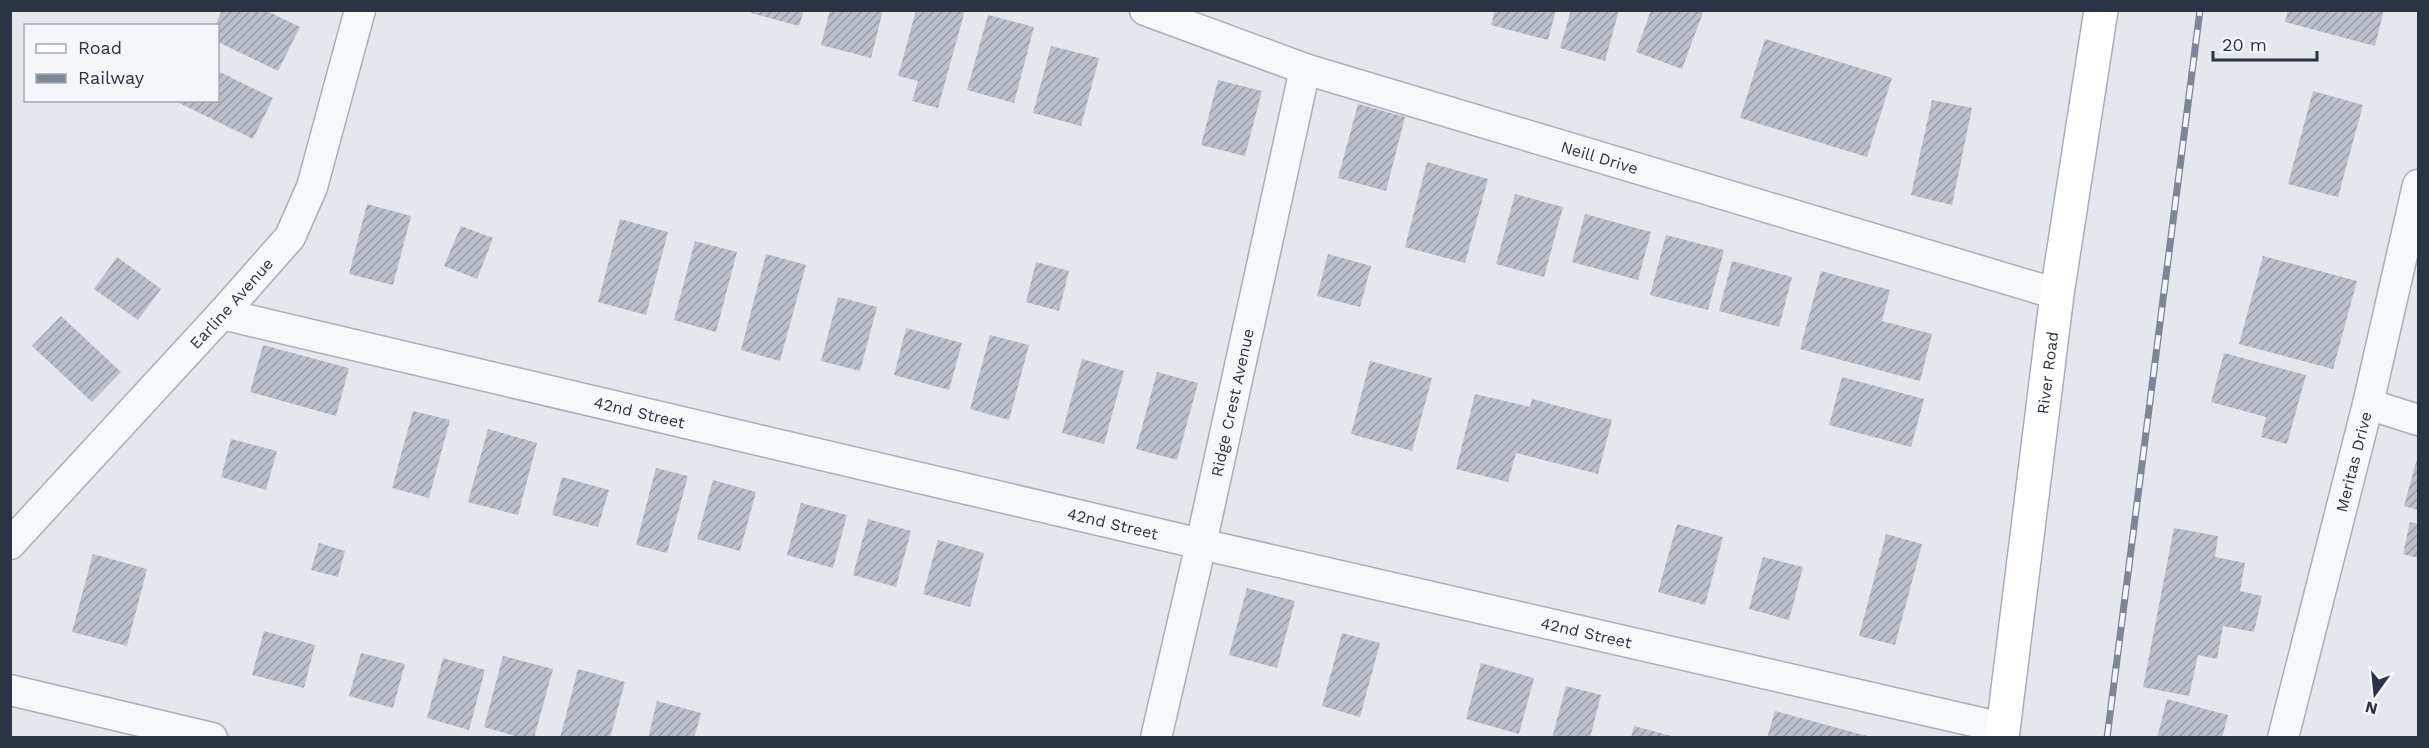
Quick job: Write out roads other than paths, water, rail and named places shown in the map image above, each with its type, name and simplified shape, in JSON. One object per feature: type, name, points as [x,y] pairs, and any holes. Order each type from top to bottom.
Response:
[{"type":"main road","name":"River Road","points":[[2002,733],[2057,294],[2101,10]]},
{"type":"street","name":"Earline Avenue","points":[[10,544],[290,237],[312,187],[360,10]]},
{"type":"street","name":"Neill Drive","points":[[1145,10],[1305,69],[2057,294]]},
{"type":"street","name":"Ridge Crest Avenue","points":[[1156,738],[1305,69]]},
{"type":"street","name":"Meritas Drive","points":[[2283,738],[2368,404],[2418,185]]},
{"type":"street","name":"42nd Street","points":[[222,314],[2002,733]]},
{"type":"street","points":[[2368,404],[2418,420]]},
{"type":"street","points":[[10,690],[212,738]]},
{"type":"railway","points":[[2107,738],[2200,10]]}]
